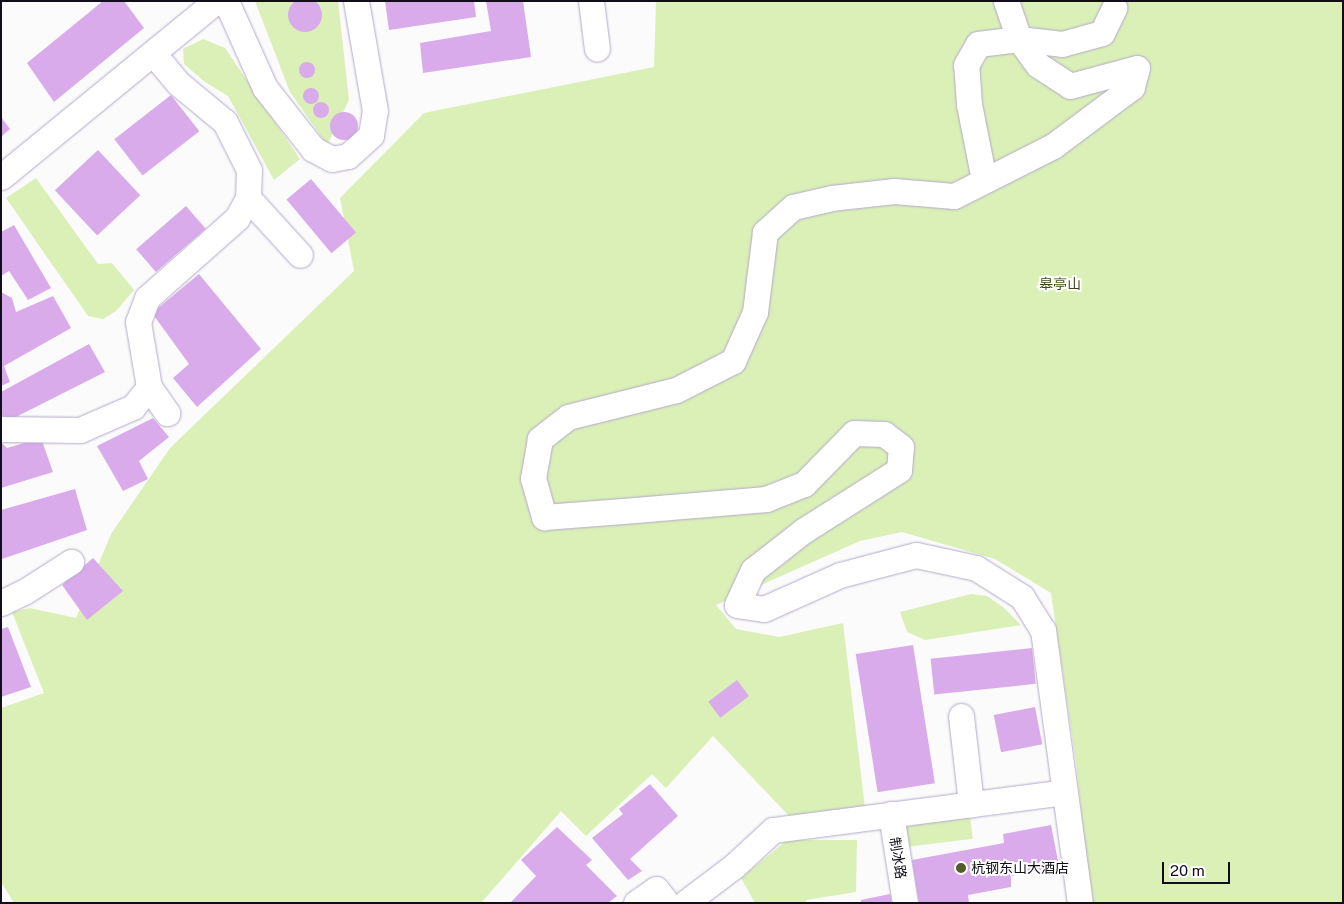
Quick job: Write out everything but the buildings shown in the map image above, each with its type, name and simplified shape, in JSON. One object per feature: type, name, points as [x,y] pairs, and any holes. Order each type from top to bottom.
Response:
[{"type":"street","points":[[1,177],[216,1]]},
{"type":"street","points":[[226,1],[265,88],[313,149],[332,159],[348,156],[372,135],[375,111],[356,1]]},
{"type":"street","points":[[591,1],[597,49]]},
{"type":"street","points":[[1006,1],[1019,39],[1038,64],[1070,86],[1137,68],[1132,87],[1102,112],[1053,146],[954,196],[894,191],[832,198],[793,207],[765,232],[755,312],[733,361],[676,390],[568,417],[540,439],[533,478],[544,517],[766,499],[804,484],[854,433],[884,434],[901,447],[899,470],[803,531],[753,570],[737,605],[764,609],[840,575],[898,558],[916,555],[976,568],[1022,597],[1043,630],[1080,903]]},
{"type":"street","points":[[984,180],[966,65],[978,44],[1019,39],[1062,44],[1102,33],[1114,4]]},
{"type":"street","points":[[153,52],[178,83],[225,122],[249,170],[248,198],[237,218],[148,298],[138,322],[149,388],[167,413]]},
{"type":"street","points":[[248,198],[300,255]]},
{"type":"street","points":[[1,429],[80,430],[132,407],[149,388]]},
{"type":"street","points":[[1,603],[24,592],[71,562]]},
{"type":"street","points":[[960,716],[971,804]]},
{"type":"street","points":[[685,903],[734,866],[773,830],[1064,792]]},
{"type":"street","name":"制冰路","points":[[890,814],[905,903]]},
{"type":"street","points":[[636,903],[656,890],[667,903]]},
{"type":"green space","points":[[255,1],[338,1],[349,100],[327,145],[290,92]]},
{"type":"green space","name":"皋亭山","points":[[656,1],[1343,1],[1343,903],[1091,903],[1076,762],[1051,593],[995,559],[902,532],[860,541],[716,605],[736,629],[779,637],[843,623],[865,808],[790,817],[713,736],[666,788],[652,774],[586,836],[561,811],[481,903],[14,903],[1,882],[1,708],[44,693],[12,612],[30,608],[76,618],[111,534],[170,448],[354,271],[340,198],[424,113],[654,67]]},
{"type":"green space","points":[[203,39],[225,48],[300,159],[274,180],[228,96],[205,82],[184,64],[183,49]]},
{"type":"green space","points":[[36,178],[98,264],[112,263],[134,290],[116,311],[103,319],[88,316],[6,198]]},
{"type":"green space","points":[[971,594],[987,596],[1003,607],[1021,625],[925,640],[907,632],[900,612]]},
{"type":"green space","points":[[970,816],[973,839],[908,847],[905,824]]},
{"type":"green space","points":[[787,840],[857,840],[856,892],[806,900],[806,903],[755,903],[741,878]]},
{"type":"place","name":"杭钢东山大酒店","points":[[961,868]]}]
